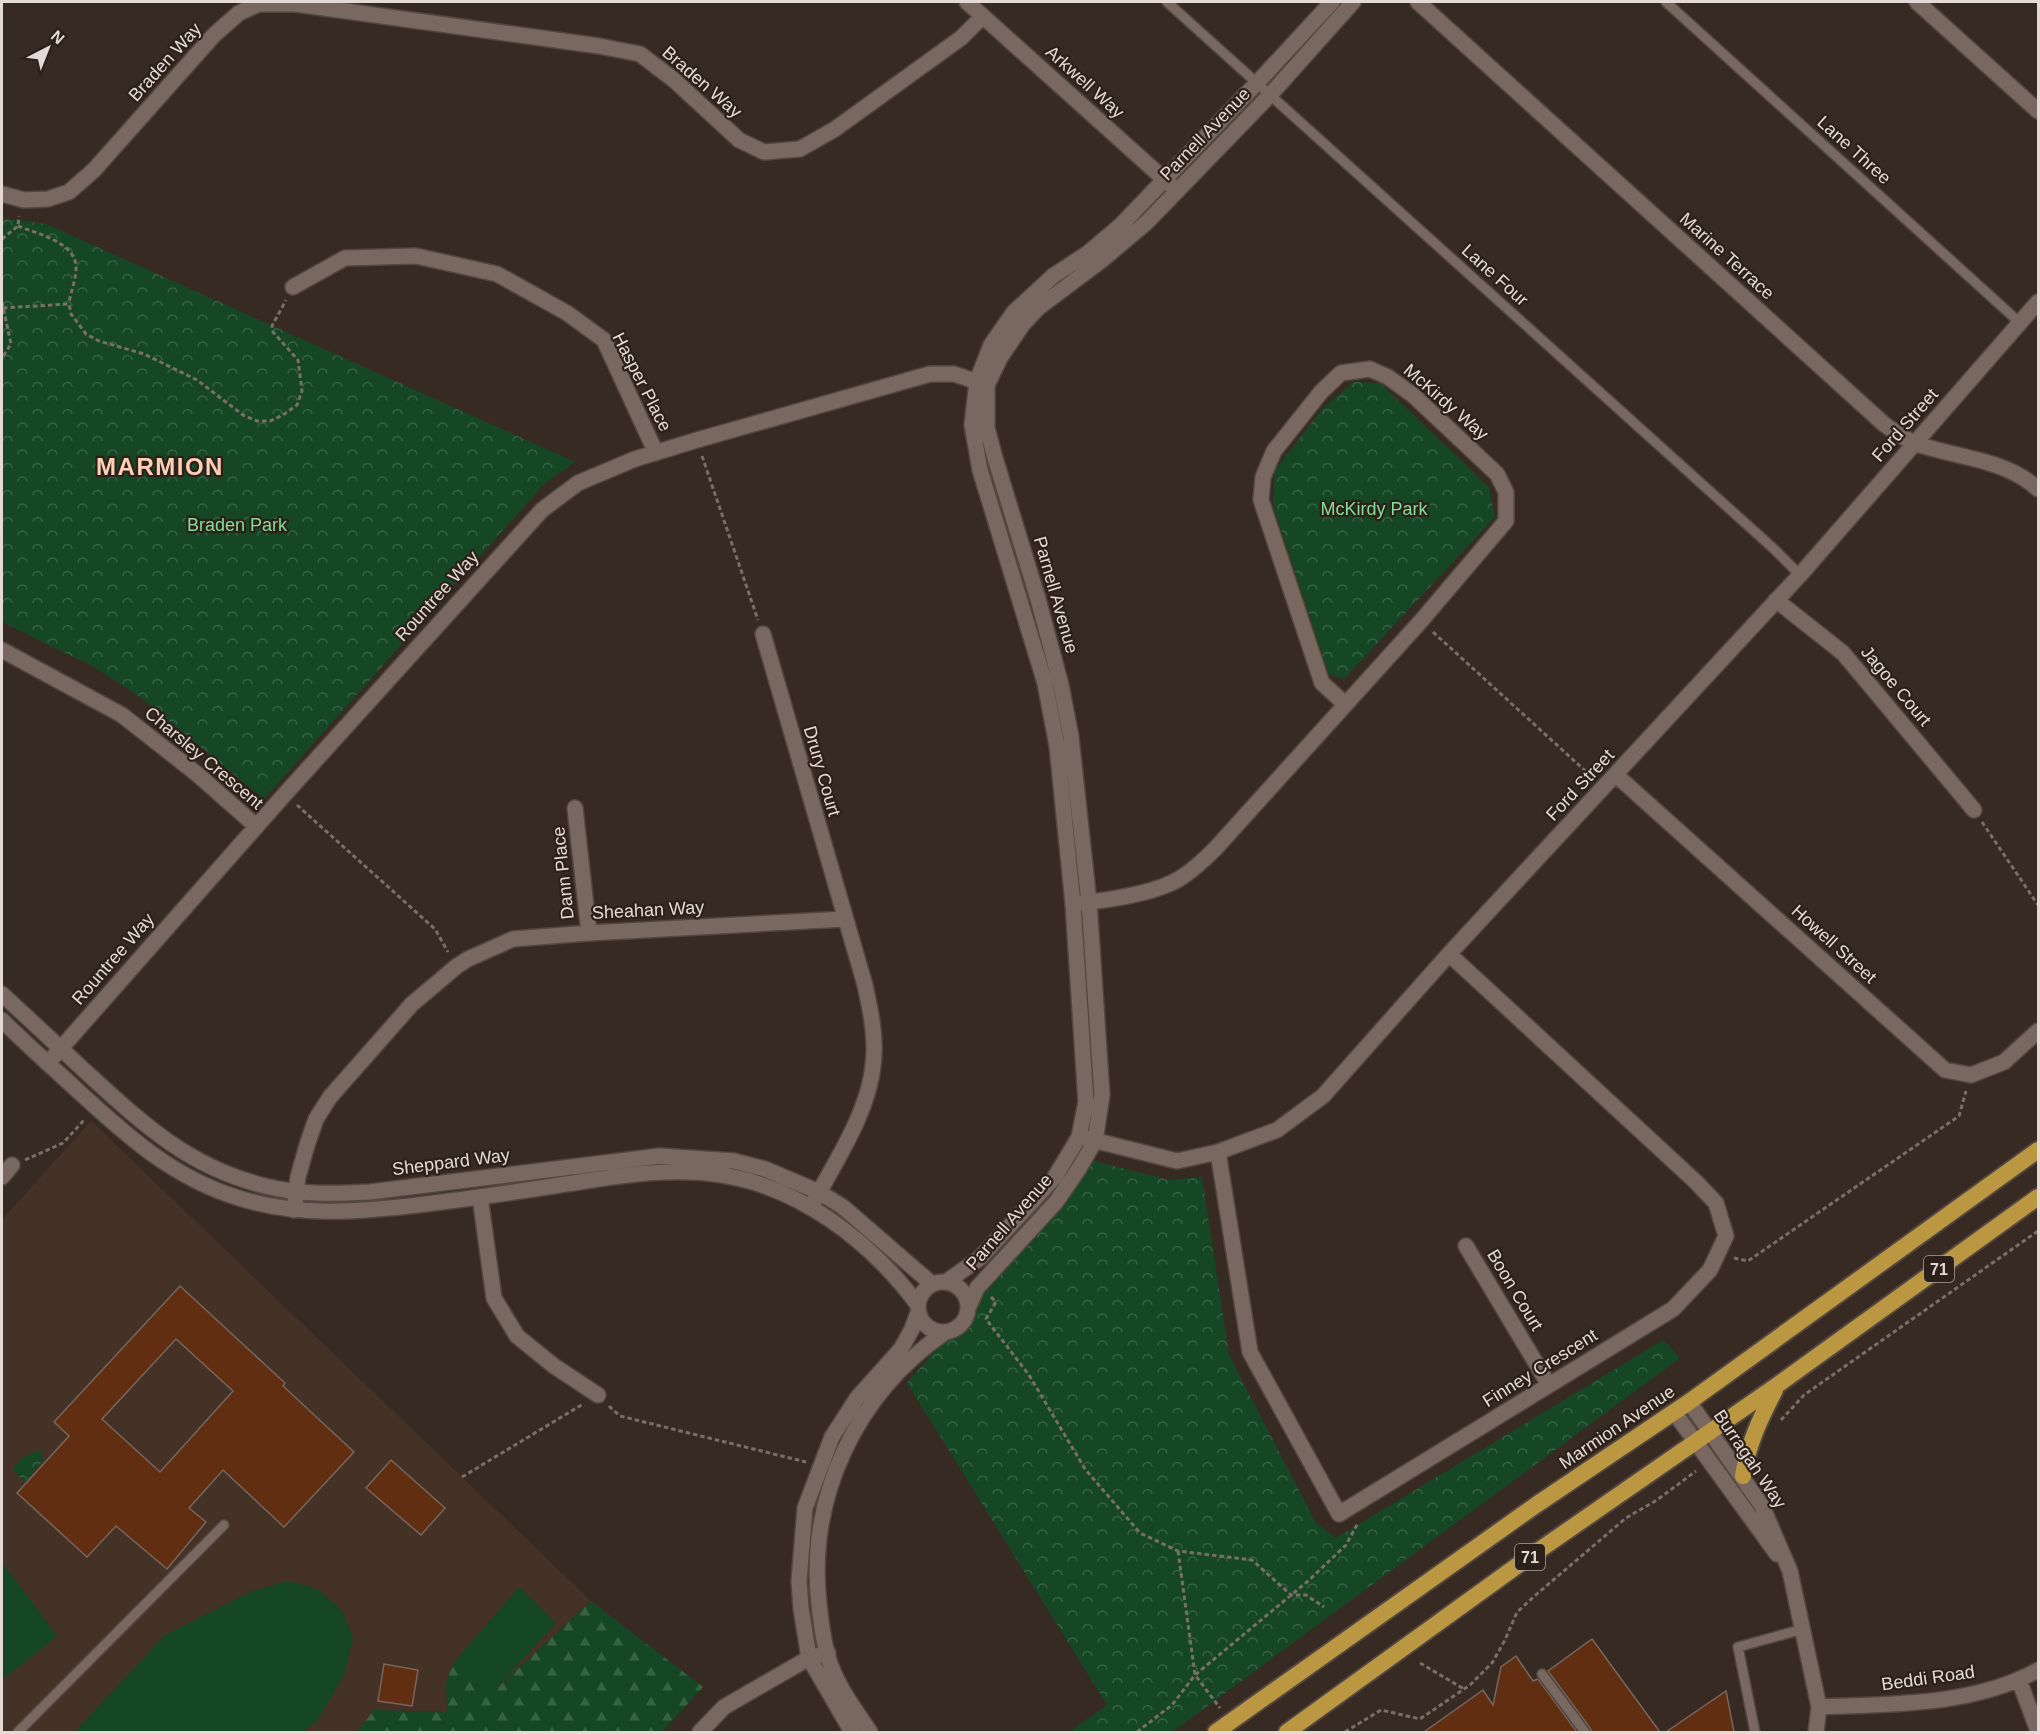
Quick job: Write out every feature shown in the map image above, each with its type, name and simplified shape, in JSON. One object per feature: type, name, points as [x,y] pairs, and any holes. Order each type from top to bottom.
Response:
[{"type":"highway","name":"Marmion Avenue","points":[[1216,1732],[1536,1505],[1689,1402],[2038,1150]]},
{"type":"highway","name":"71","points":[[1287,1732],[1525,1560],[1776,1386],[2038,1197]]},
{"type":"highway","points":[[1743,1476],[1746,1453],[1776,1386]]},
{"type":"street","name":"Arkwell Way","points":[[967,2],[1171,185]]},
{"type":"street","name":"Parnell Avenue","points":[[1171,185],[1257,84],[1332,2]]},
{"type":"street","name":"Parnell Avenue","points":[[852,1732],[809,1658],[801,1608],[801,1553],[805,1508],[820,1466],[832,1437],[857,1398],[901,1349],[912,1329],[920,1296],[980,1258],[1055,1177],[1079,1137],[1086,1102],[1086,1074],[1073,904],[1057,746],[1046,691],[978,461],[972,425],[991,345],[1014,312],[1047,281],[1088,253],[1171,185],[1270,95],[1353,2]]},
{"type":"street","name":"Marine Terrace","points":[[1418,2],[1885,425],[1915,444],[1992,463],[2030,482],[2038,489]]},
{"type":"street","points":[[1917,2],[2038,111]]},
{"type":"street","name":"Braden Way","points":[[2,194],[24,200],[48,199],[69,192],[94,170],[214,35],[239,13],[259,4],[295,4],[599,46],[640,54],[674,80],[739,140],[764,152],[800,149],[836,129],[961,38],[983,16]]},
{"type":"street","name":"Hasper Place","points":[[293,287],[345,258],[416,256],[497,274],[567,314],[604,340],[656,453]]},
{"type":"street","name":"Ford Street","points":[[1079,1137],[1177,1161],[1218,1152],[1277,1130],[1323,1096],[1449,954],[1800,575],[2038,302]]},
{"type":"street","name":"McKirdy Way","points":[[1073,904],[1089,903],[1158,888],[1177,880],[1195,868],[1215,849],[1344,703],[1421,621],[1506,521],[1506,492],[1497,474],[1405,390],[1388,377],[1370,369],[1341,373],[1321,392],[1274,451],[1263,477],[1261,500],[1322,683],[1344,703]]},
{"type":"street","name":"Rountree Way","points":[[48,1063],[256,826],[542,510],[578,483],[697,440],[930,374],[954,374],[982,383]]},
{"type":"street","name":"Parnell Avenue","points":[[870,1732],[847,1697],[831,1665],[821,1624],[816,1578],[817,1543],[828,1488],[852,1434],[879,1395],[926,1345],[944,1333],[959,1328],[968,1314],[969,1306],[980,1285],[1056,1202],[1095,1140],[1102,1095],[1089,903],[1071,737],[1061,685],[1038,599],[987,428],[982,383]]},
{"type":"street","name":"Jagoe Court","points":[[1776,600],[1843,653],[1974,810]]},
{"type":"street","name":"Drury Court","points":[[763,634],[845,920]]},
{"type":"street","name":"Charsley Crescent","points":[[2,650],[122,715],[197,774],[256,826]]},
{"type":"street","name":"Howell Street","points":[[1616,776],[1945,1070],[1971,1075]]},
{"type":"street","name":"Dann Place","points":[[575,808],[589,933]]},
{"type":"street","points":[[812,1207],[861,1111],[874,1055],[873,1023],[869,1004],[845,920]]},
{"type":"street","name":"Sheahan Way","points":[[294,1210],[307,1145],[316,1119],[330,1097],[412,1004],[468,959],[513,939],[845,920]]},
{"type":"street","name":"Finney Crescent","points":[[1218,1152],[1250,1352],[1339,1514],[1673,1309],[1710,1270],[1726,1236],[1716,1203],[1449,954]]},
{"type":"street","name":"Sheppard Way","points":[[2,994],[129,1111],[163,1139],[194,1159],[225,1173],[266,1186],[326,1194],[370,1192],[660,1156],[734,1161],[765,1169],[819,1192],[843,1207],[939,1283]]},
{"type":"street","name":"Sheppard Way","points":[[2,1020],[138,1145],[163,1163],[200,1184],[240,1199],[294,1210],[361,1212],[621,1176],[670,1172],[713,1173],[760,1184],[812,1207],[851,1235],[877,1258],[904,1286],[918,1309]]},
{"type":"street","points":[[1971,1075],[2004,1062],[2038,1031]]},
{"type":"street","points":[[2,1177],[12,1165]]},
{"type":"street","points":[[480,1197],[494,1298],[517,1336],[554,1366],[598,1395]]},
{"type":"street","name":"Boon Court","points":[[1466,1246],[1549,1385]]},
{"type":"street","name":"Parnell Avenue","points":[[939,1283],[953,1284],[964,1293],[969,1306]]},
{"type":"street","points":[[918,1309],[922,1321],[928,1328],[944,1333]]},
{"type":"street","name":"Burragah Way","points":[[1689,1402],[1762,1506],[1790,1571],[1819,1707],[1816,1732]]},
{"type":"street","name":"Burragah Way","points":[[1674,1412],[1790,1571]]},
{"type":"street","points":[[700,1732],[724,1707],[809,1658],[828,1653]]},
{"type":"street","name":"Beddi Road","points":[[1819,1707],[1890,1704],[1965,1695],[2019,1680],[2038,1670]]},
{"type":"street","points":[[2019,1680],[2038,1731]]},
{"type":"lane","name":"Lane Four","points":[[1167,2],[1774,549],[1800,575]]},
{"type":"lane","name":"Lane Three","points":[[1666,2],[2019,322]]},
{"type":"lane","points":[[18,1732],[224,1525]]},
{"type":"lane","points":[[1755,1732],[1738,1647],[1803,1629]]},
{"type":"lane","points":[[1542,1674],[1585,1732]]},
{"type":"path","points":[[18,226],[17,220],[24,200]]},
{"type":"path","points":[[2,239],[18,226]]},
{"type":"path","points":[[18,226],[64,246],[72,254],[76,265],[69,304],[71,314],[86,334],[99,341],[144,354],[197,380],[243,415],[257,421],[270,421],[283,415],[297,405],[302,391],[298,360],[273,332],[272,326],[293,287]]},
{"type":"path","points":[[2,302],[11,344],[2,358]]},
{"type":"path","points":[[3,308],[69,304]]},
{"type":"path","points":[[697,440],[763,634]]},
{"type":"path","points":[[1421,621],[1604,788]]},
{"type":"path","points":[[285,794],[435,929],[457,966]]},
{"type":"path","points":[[1974,810],[2038,904]]},
{"type":"path","points":[[1718,1255],[1748,1261],[1959,1116],[1971,1075]]},
{"type":"path","points":[[12,1165],[63,1143],[89,1115]]},
{"type":"path","points":[[1778,1422],[1804,1395],[2038,1231]]},
{"type":"path","points":[[980,1285],[996,1302],[986,1319],[1029,1376],[1085,1469],[1140,1533],[1178,1551],[1252,1560],[1292,1595],[1306,1595],[1324,1607]]},
{"type":"path","points":[[462,1477],[598,1395],[620,1416],[820,1466]]},
{"type":"path","points":[[1345,1732],[1381,1710],[1420,1719],[1464,1689],[1492,1663],[1517,1612],[1626,1518],[1657,1500],[1708,1461]]},
{"type":"path","points":[[1137,1732],[1172,1705],[1195,1675],[1292,1595],[1346,1545],[1358,1523],[1358,1503]]},
{"type":"path","points":[[1178,1551],[1195,1675],[1231,1722]]},
{"type":"path","points":[[1420,1663],[1464,1689]]},
{"type":"shaded area","points":[[91,1121],[591,1601],[493,1692],[446,1683],[447,1712],[374,1710],[357,1732],[2,1732],[2,1220]]},
{"type":"green space","name":"Braden Park","points":[[2,218],[46,224],[575,462],[545,483],[264,799],[140,697],[94,667],[2,622]]},
{"type":"green space","name":"McKirdy Park","points":[[1354,382],[1380,383],[1489,487],[1495,517],[1344,679],[1329,674],[1273,505],[1275,470],[1323,408]]},
{"type":"green space","points":[[1090,1160],[1169,1180],[1202,1177],[1229,1355],[1316,1523],[1336,1538],[1663,1340],[1680,1358],[1172,1732],[1069,1732],[1107,1705],[907,1383],[1068,1198]]},
{"type":"green space","points":[[35,1452],[41,1452],[43,1460],[25,1482],[13,1470],[19,1461]]},
{"type":"green space","points":[[2,1562],[57,1636],[2,1680]]},
{"type":"green space","points":[[288,1581],[317,1589],[342,1610],[353,1638],[344,1675],[317,1721],[303,1732],[77,1732],[79,1727],[165,1635],[252,1591]]},
{"type":"green space","points":[[519,1587],[556,1623],[493,1692],[454,1662]]},
{"type":"green space","points":[[591,1601],[703,1687],[662,1732],[357,1732],[374,1710],[447,1712],[446,1683],[454,1662],[493,1692]]},
{"type":"building","points":[[180,1286],[285,1383],[283,1386],[354,1452],[284,1527],[223,1470],[189,1508],[206,1522],[167,1569],[116,1526],[87,1557],[17,1493],[69,1436],[54,1422]],"holes":[[[176,1339],[233,1391],[160,1472],[102,1419]]]},
{"type":"building","points":[[391,1460],[445,1508],[421,1535],[366,1488]]},
{"type":"building","points":[[1592,1639],[1660,1732],[1592,1732],[1548,1671]]},
{"type":"building","points":[[1516,1656],[1533,1681],[1538,1679],[1577,1732],[1424,1732],[1483,1690],[1493,1705],[1501,1667]]},
{"type":"building","points":[[384,1664],[418,1670],[412,1706],[378,1701]]},
{"type":"building","points":[[1726,1691],[1734,1732],[1666,1732]]},
{"type":"district","name":"MARMION","points":[[160,467]]}]
